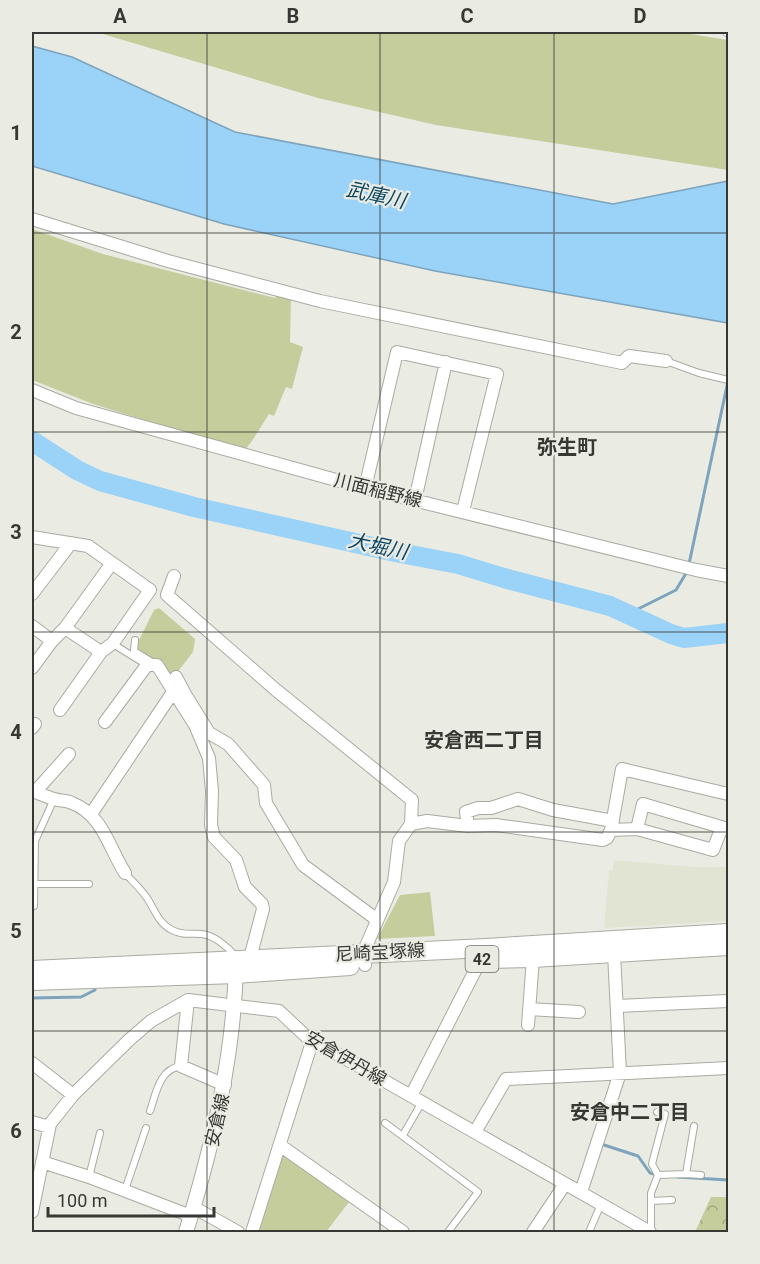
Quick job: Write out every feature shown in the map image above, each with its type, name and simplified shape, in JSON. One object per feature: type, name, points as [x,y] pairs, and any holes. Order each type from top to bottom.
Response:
[{"type":"main road","name":"尼崎宝塚線","points":[[32,970],[364,959],[729,933]]},
{"type":"main road","name":"尼崎宝塚線","points":[[364,959],[533,958],[729,946]]},
{"type":"main road","name":"尼崎宝塚線","points":[[32,981],[240,964]]},
{"type":"street","points":[[32,219],[168,261],[320,302],[622,363],[629,356],[666,361]]},
{"type":"street","points":[[365,488],[397,352],[497,374],[463,512]]},
{"type":"street","points":[[414,500],[446,362]]},
{"type":"street","name":"川面稲野線","points":[[32,390],[76,408],[365,488],[696,570],[729,576]]},
{"type":"street","points":[[32,537],[88,546],[150,590],[113,643],[101,652],[60,710]]},
{"type":"street","points":[[32,594],[71,543]]},
{"type":"street","points":[[32,668],[65,628],[112,563]]},
{"type":"street","points":[[174,576],[167,595],[276,690],[412,800],[411,824],[399,842],[394,882],[390,895],[376,920],[364,959]]},
{"type":"street","points":[[32,626],[52,641]]},
{"type":"street","points":[[65,628],[101,652]]},
{"type":"street","points":[[105,722],[147,665],[157,665],[200,736],[209,758],[212,791],[211,825],[214,837],[236,860],[244,887],[262,904],[263,909],[251,948],[240,964],[234,1006]]},
{"type":"street","points":[[176,677],[209,733],[228,744],[264,785],[266,804],[303,865],[376,920]]},
{"type":"street","points":[[91,814],[173,692]]},
{"type":"street","points":[[69,754],[33,791],[73,803],[91,814],[106,835],[125,873]]},
{"type":"street","points":[[411,824],[427,821],[468,826],[496,825],[603,840],[608,838],[612,825],[622,769],[729,794]]},
{"type":"street","points":[[468,826],[466,812],[478,808],[491,808],[518,799],[713,850],[725,828],[643,804],[637,829]]},
{"type":"street","points":[[581,1192],[620,1073],[614,953]]},
{"type":"street","points":[[528,1025],[533,958]]},
{"type":"street","points":[[416,1099],[481,959]]},
{"type":"street","points":[[188,1000],[181,1066],[225,1085]]},
{"type":"street","points":[[32,1210],[37,1162],[49,1127],[73,1095],[102,1065],[151,1021],[188,1000]]},
{"type":"street","name":"安倉伊丹線","points":[[188,1000],[279,1011],[312,1042],[325,1047],[651,1233]]},
{"type":"street","points":[[617,1006],[729,1001]]},
{"type":"street","name":"安倉線","points":[[186,1233],[209,1154],[225,1085],[234,1006]]},
{"type":"street","points":[[529,1009],[579,1012]]},
{"type":"street","points":[[252,1233],[312,1042]]},
{"type":"street","points":[[32,1063],[73,1095]]},
{"type":"street","points":[[475,1132],[506,1079],[729,1068]]},
{"type":"street","points":[[32,1122],[49,1127]]},
{"type":"street","points":[[281,1146],[403,1233]]},
{"type":"street","points":[[37,1162],[192,1211],[238,1233]]},
{"type":"street","points":[[533,1233],[565,1184]]},
{"type":"lane","points":[[666,361],[699,373],[726,379]]},
{"type":"lane","points":[[113,643],[147,665],[152,662],[134,651],[135,640]]},
{"type":"lane","points":[[34,906],[34,841],[54,799]]},
{"type":"lane","points":[[125,873],[145,895],[159,921],[165,926],[180,933],[211,935],[233,952],[240,964]]},
{"type":"lane","points":[[33,882],[89,884]]},
{"type":"lane","points":[[150,1111],[156,1089],[164,1074],[173,1067],[181,1066]]},
{"type":"lane","points":[[402,1135],[416,1099]]},
{"type":"lane","points":[[651,1233],[651,1201],[658,1175],[652,1164],[668,1106]]},
{"type":"lane","points":[[657,1112],[665,1114]]},
{"type":"lane","points":[[385,1123],[478,1192],[448,1233]]},
{"type":"lane","points":[[686,1174],[694,1126]]},
{"type":"lane","points":[[124,1191],[146,1128]]},
{"type":"lane","points":[[89,1177],[100,1134]]},
{"type":"lane","points":[[690,1147],[699,1148]]},
{"type":"lane","points":[[658,1175],[701,1175]]},
{"type":"lane","points":[[651,1201],[672,1200]]},
{"type":"lane","points":[[588,1233],[602,1204]]},
{"type":"shaded area","points":[[614,860],[694,867],[728,867],[728,921],[604,928],[609,870],[613,871]]},
{"type":"green space","points":[[96,32],[678,32],[728,40],[728,170],[436,125],[318,98]]},
{"type":"green space","points":[[32,229],[103,254],[275,298],[276,295],[291,298],[290,342],[303,347],[292,389],[286,387],[274,416],[269,414],[244,451],[93,404],[32,380]]},
{"type":"green space","points":[[159,608],[195,639],[193,652],[173,678],[147,655],[138,651],[136,646],[154,610]]},
{"type":"green space","points":[[430,892],[435,936],[377,939],[400,895]]},
{"type":"green space","points":[[284,1156],[349,1202],[326,1232],[258,1232],[280,1158]]},
{"type":"green space","points":[[711,1197],[728,1197],[728,1232],[695,1232]]},
{"type":"water","name":"武庫川","points":[[32,46],[72,57],[235,132],[613,204],[728,181],[728,323],[435,271],[224,224],[32,166]]},
{"type":"waterway","points":[[689,564],[728,381]]},
{"type":"waterway","name":"大堀川","points":[[32,441],[77,470],[100,481],[194,507],[458,564],[610,606],[684,638],[728,633]]},
{"type":"waterway","points":[[628,614],[676,590],[688,570]]},
{"type":"waterway","points":[[32,998],[81,997],[95,990]]},
{"type":"waterway","points":[[601,1144],[638,1156],[650,1173],[658,1175]]},
{"type":"waterway","points":[[677,1177],[728,1180]]},
{"type":"district","name":"弥生町","points":[[567,447]]},
{"type":"district","name":"安倉西二丁目","points":[[484,740]]},
{"type":"district","name":"安倉中二丁目","points":[[630,1112]]}]
